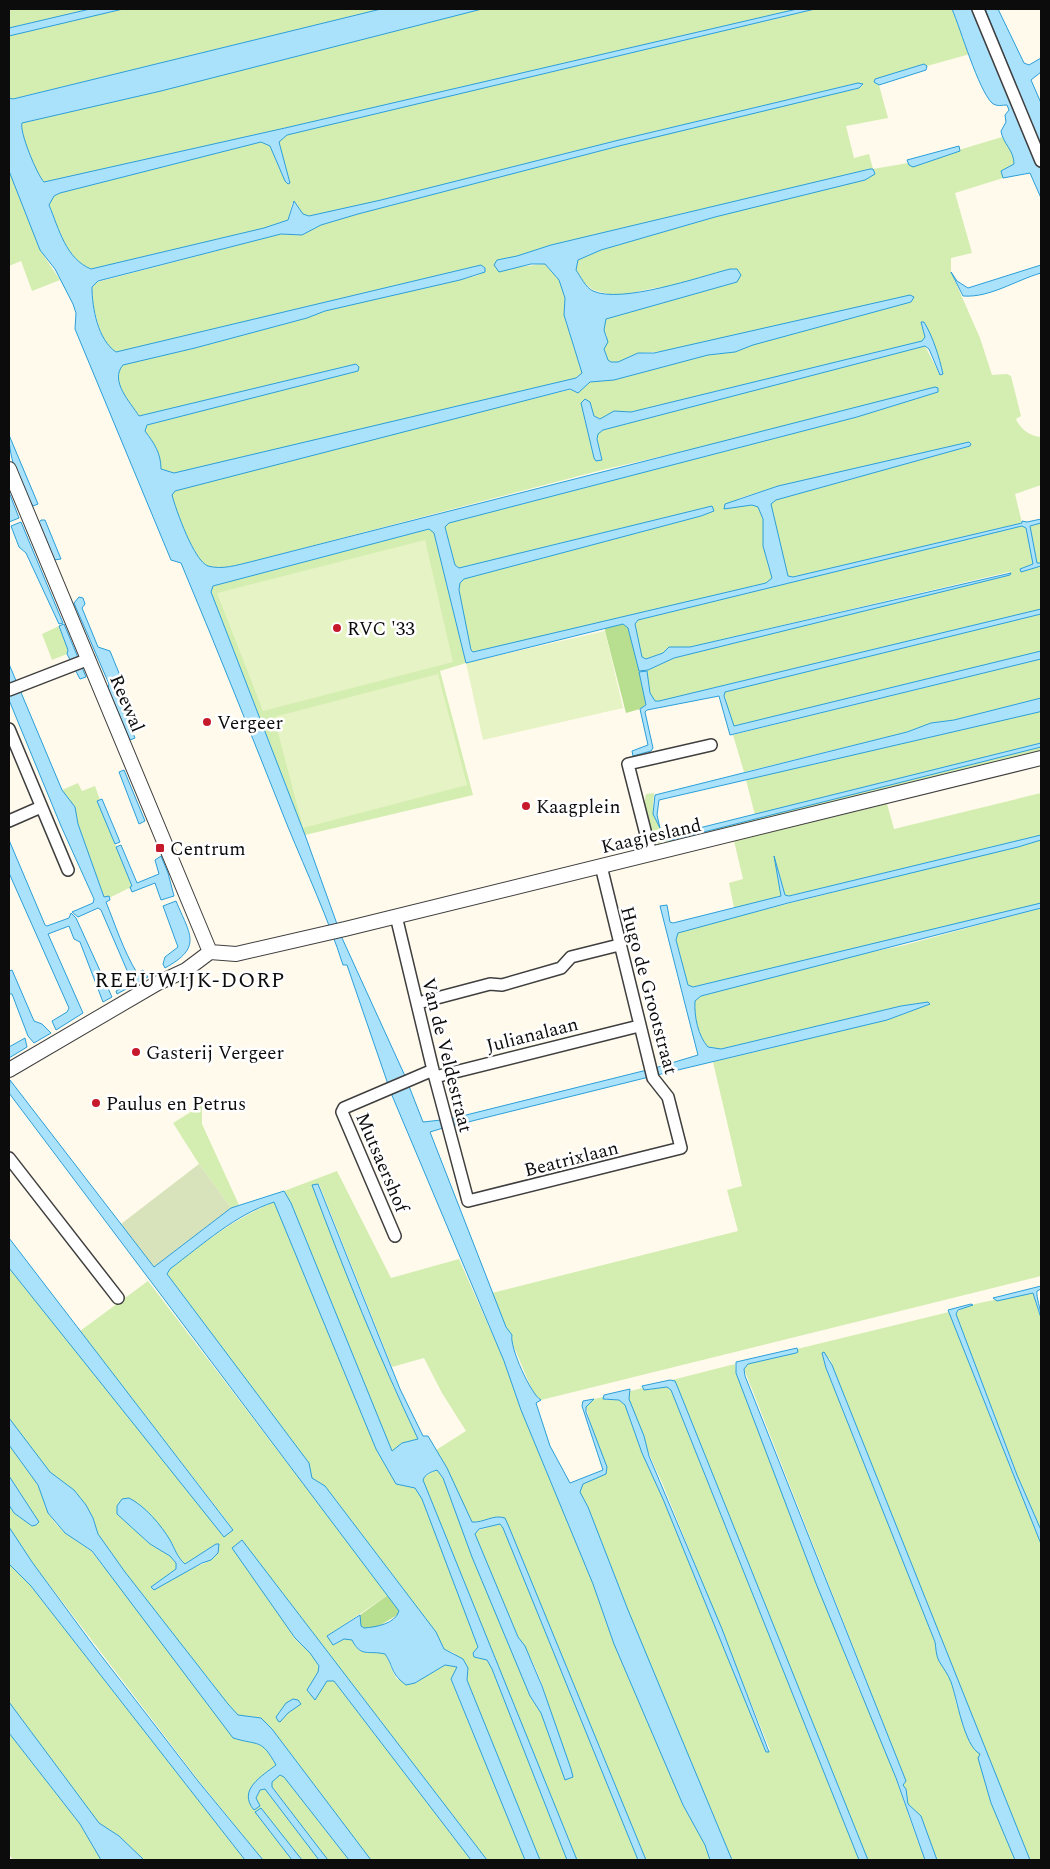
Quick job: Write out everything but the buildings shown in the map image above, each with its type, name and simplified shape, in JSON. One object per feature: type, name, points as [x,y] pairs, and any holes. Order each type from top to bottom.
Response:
[{"type":"street","points":[[978,9],[1041,161]]},
{"type":"street","name":"Reewal","points":[[9,469],[86,661],[210,952]]},
{"type":"street","points":[[9,690],[24,686],[86,661]]},
{"type":"street","points":[[9,728],[68,870]]},
{"type":"street","points":[[650,854],[628,764],[711,745]]},
{"type":"street","name":"Kaagjesland","points":[[210,952],[236,954],[345,929],[1041,758]]},
{"type":"street","points":[[9,820],[41,807]]},
{"type":"street","name":"Hugo de Grootstraat","points":[[601,866],[638,1026],[653,1078],[668,1097],[681,1148]]},
{"type":"street","name":"Van de Veldestraat","points":[[396,916],[444,1113],[468,1202]]},
{"type":"street","points":[[418,1003],[490,984],[502,985],[561,968],[572,957],[619,945]]},
{"type":"street","points":[[9,1070],[156,984],[186,970],[210,952]]},
{"type":"street","name":"Julianalaan","points":[[434,1073],[638,1026]]},
{"type":"street","name":"Mutsaershof","points":[[396,1236],[342,1112],[344,1108],[405,1080],[434,1073]]},
{"type":"street","name":"Beatrixlaan","points":[[468,1202],[681,1148]]},
{"type":"street","points":[[9,1158],[118,1298]]},
{"type":"green space","points":[[9,9],[90,9],[9,28]]},
{"type":"green space","points":[[123,9],[381,9],[12,99],[9,98],[9,36]]},
{"type":"green space","points":[[482,9],[797,9],[44,182],[33,162],[23,135],[22,123],[161,91]]},
{"type":"green space","points":[[815,9],[952,9],[970,54],[927,66],[923,64],[874,82],[879,85],[888,118],[846,126],[854,158],[869,154],[873,169],[551,245],[518,256],[497,260],[518,267],[545,264],[559,280],[565,298],[564,316],[582,373],[576,378],[174,474],[161,469],[160,458],[156,448],[145,431],[147,425],[358,371],[359,367],[356,364],[139,416],[120,385],[119,371],[123,365],[307,318],[324,311],[479,275],[485,268],[481,265],[116,352],[106,343],[100,329],[93,303],[94,283],[281,234],[302,235],[321,225],[358,214],[619,146],[863,86],[858,83],[309,216],[303,214],[296,203],[292,203],[288,220],[264,228],[91,269],[75,258],[69,250],[49,205],[54,196],[60,193],[261,142],[270,146],[285,181],[290,182],[279,142],[287,135]]},
{"type":"green space","points":[[1002,137],[1012,150],[1014,165],[1001,171],[1003,178],[955,193],[972,253],[951,258],[951,272],[980,338],[992,375],[1007,374],[1011,376],[1021,416],[1016,419],[1018,423],[1026,432],[1041,437],[1041,485],[1015,494],[1022,523],[793,577],[788,576],[770,504],[776,500],[970,446],[969,442],[778,486],[740,498],[724,509],[752,504],[758,507],[763,519],[763,546],[772,579],[766,583],[473,653],[471,650],[459,590],[460,583],[464,579],[701,516],[713,511],[712,506],[459,568],[455,565],[445,526],[449,523],[857,417],[938,392],[602,470],[235,566],[208,566],[197,555],[181,523],[172,495],[175,491],[360,441],[573,389],[590,382],[614,380],[708,355],[735,352],[752,345],[638,353],[618,362],[611,362],[608,360],[604,349],[607,336],[604,330],[606,319],[737,282],[654,288],[616,296],[593,290],[584,283],[576,270],[578,260],[601,250],[875,174],[873,169],[908,163],[909,165]],"holes":[[[921,322],[925,322],[940,375],[925,346],[603,430],[598,434],[597,439],[602,459],[597,461],[594,458],[581,403],[585,400],[590,402],[594,416],[601,419],[614,411],[631,412],[923,341],[925,337]]]},
{"type":"green space","points":[[9,171],[40,250],[60,280],[32,291],[21,261],[9,266]]},
{"type":"green space","points":[[1041,523],[1041,563],[1037,563],[1029,526]]},
{"type":"green space","points":[[1022,526],[1026,528],[1033,564],[1020,569],[1021,572],[1041,566],[1041,609],[659,701],[655,701],[650,693],[647,671],[641,670],[648,670],[674,658],[1011,574],[1009,572],[690,647],[670,647],[663,653],[646,659],[642,657],[635,624],[638,620]]},
{"type":"green space","points":[[429,529],[434,533],[466,663],[440,671],[473,795],[305,835],[211,592],[213,586]]},
{"type":"green space","name":"RVC '33","points":[[425,540],[453,662],[263,711],[217,593]]},
{"type":"green space","points":[[1041,614],[1041,651],[734,726],[731,723],[724,692]]},
{"type":"green space","points":[[623,624],[628,628],[639,670],[641,670],[639,672],[646,705],[626,713],[605,631],[605,627]]},
{"type":"green space","points":[[59,626],[68,650],[67,654],[52,660],[42,634]]},
{"type":"green space","points":[[605,631],[623,708],[483,740],[466,663]]},
{"type":"green space","points":[[1041,659],[1041,698],[954,720],[931,723],[907,732],[744,772],[733,735]]},
{"type":"green space","name":"RVC '33","points":[[438,674],[467,785],[303,828],[274,717]]},
{"type":"green space","points":[[1041,711],[1041,743],[755,815],[746,780]]},
{"type":"green space","points":[[1041,747],[1041,753],[665,847],[658,844],[656,839],[663,835],[665,840],[672,840]]},
{"type":"green space","points":[[78,783],[82,791],[95,786],[100,800],[98,801],[132,886],[131,890],[129,888],[109,898],[108,896],[104,898],[78,824],[75,807],[62,790]]},
{"type":"green space","points":[[654,793],[653,807],[660,829],[652,831],[644,805],[646,794]]},
{"type":"green space","points":[[1041,793],[1041,835],[789,896],[785,895],[776,863],[781,896],[734,908],[729,883],[743,879],[734,841],[887,804],[894,829]]},
{"type":"green space","points":[[1041,840],[1041,903],[717,983],[693,987],[688,985],[676,940],[677,933],[684,930]]},
{"type":"green space","points":[[1041,908],[1041,1276],[541,1400],[535,1397],[511,1340],[512,1335],[506,1327],[492,1293],[738,1231],[727,1190],[742,1186],[713,1062],[887,1020],[928,1002],[901,1006],[721,1049],[708,1047],[699,1032],[695,1013],[695,1001],[701,996],[830,961],[905,945]]},
{"type":"green space","points":[[202,1105],[202,1124],[239,1205],[231,1208],[199,1164],[173,1123]]},
{"type":"green space","points":[[199,1164],[231,1208],[154,1267],[121,1224]]},
{"type":"green space","points":[[337,1171],[391,1278],[459,1259],[504,1361],[521,1410],[593,1584],[614,1644],[683,1805],[705,1845],[710,1860],[646,1860],[505,1518],[496,1517],[472,1522],[436,1450],[466,1431],[442,1393],[424,1358],[392,1367],[319,1184],[313,1185],[393,1386],[418,1439],[392,1451],[291,1203],[284,1191]]},
{"type":"green space","points":[[274,1202],[376,1449],[396,1484],[415,1488],[422,1499],[479,1647],[473,1653],[478,1658],[487,1660],[492,1669],[567,1860],[540,1860],[467,1680],[468,1668],[454,1653],[444,1649],[436,1632],[325,1486],[312,1478],[309,1463],[167,1274],[170,1269],[220,1232],[260,1208]]},
{"type":"green space","points":[[9,1268],[81,1355],[233,1529],[80,1331],[148,1281],[388,1595],[327,1636],[334,1645],[345,1638],[352,1640],[361,1651],[385,1654],[397,1679],[415,1683],[445,1665],[457,1667],[451,1680],[525,1860],[487,1860],[242,1540],[294,1638],[310,1653],[319,1666],[318,1672],[307,1690],[315,1699],[327,1681],[334,1681],[471,1860],[371,1860],[272,1729],[261,1718],[238,1715],[228,1704],[125,1572],[98,1534],[86,1505],[74,1490],[50,1472],[9,1418]],"holes":[[[137,1502],[170,1540],[176,1553],[185,1564],[216,1544],[216,1555],[211,1560],[179,1575],[167,1575],[176,1569],[176,1563],[170,1556],[150,1544],[117,1514]]]},
{"type":"green space","points":[[1033,1293],[1041,1318],[1041,1530],[1017,1475],[956,1314],[969,1306],[979,1303]]},
{"type":"green space","points":[[949,1312],[1041,1544],[1041,1860],[1030,1860],[830,1359],[822,1353],[826,1368],[935,1642],[939,1661],[945,1667],[952,1684],[956,1703],[971,1744],[980,1754],[991,1803],[1015,1860],[937,1860],[921,1816],[908,1804],[906,1789],[903,1785],[906,1781],[744,1369],[748,1364],[798,1352],[797,1349]]},
{"type":"green space","points":[[735,1364],[736,1373],[858,1688],[886,1751],[925,1860],[868,1860],[678,1388],[672,1380]]},
{"type":"green space","points":[[667,1387],[671,1390],[859,1860],[732,1860],[628,1610],[588,1507],[580,1492],[583,1484],[605,1474],[586,1407],[594,1399],[603,1397],[606,1400],[619,1400],[625,1405],[642,1453],[663,1499],[766,1752],[770,1750],[630,1403],[630,1391],[643,1388],[646,1390]]},
{"type":"green space","points":[[9,1445],[38,1485],[48,1513],[55,1523],[65,1533],[91,1551],[244,1741],[261,1745],[267,1751],[276,1765],[249,1792],[251,1807],[260,1806],[256,1798],[260,1790],[265,1789],[319,1860],[302,1860],[292,1847],[256,1812],[292,1860],[263,1860],[199,1781],[32,1562],[9,1527],[9,1505],[15,1513],[32,1526],[36,1525],[21,1494],[9,1476]]},
{"type":"green space","points":[[437,1470],[443,1478],[530,1696],[541,1713],[566,1780],[554,1724],[543,1687],[528,1653],[518,1637],[475,1534],[476,1531],[500,1524],[503,1528],[638,1860],[577,1860],[423,1480],[425,1476]]},
{"type":"green space","points":[[9,1564],[31,1586],[245,1860],[144,1860],[119,1836],[99,1823],[9,1702]]},
{"type":"green space","points":[[388,1595],[399,1611],[399,1614],[379,1626],[364,1629],[361,1627],[360,1615]]},
{"type":"green space","points":[[9,1733],[80,1824],[101,1860],[13,1860],[9,1854]]},
{"type":"green space","points":[[280,1775],[284,1777],[349,1860],[328,1860],[272,1787],[271,1782]]},
{"type":"water","points":[[90,9],[123,9],[9,36],[9,28]]},
{"type":"water","points":[[381,9],[482,9],[161,91],[22,123],[23,135],[33,162],[44,182],[797,9],[815,9],[287,135],[279,142],[290,183],[288,184],[270,146],[261,142],[60,193],[54,196],[49,205],[69,251],[82,264],[91,269],[264,228],[288,220],[294,201],[303,214],[309,216],[858,83],[863,84],[859,88],[619,146],[358,214],[321,225],[302,235],[281,234],[98,281],[92,287],[97,323],[105,340],[116,352],[481,265],[485,268],[485,272],[460,280],[325,311],[307,318],[195,348],[123,365],[119,371],[120,385],[139,416],[356,364],[359,367],[358,371],[147,425],[145,431],[156,448],[160,458],[161,469],[174,473],[576,378],[582,373],[564,315],[565,298],[559,280],[545,264],[531,264],[499,272],[494,265],[497,260],[551,245],[870,169],[873,169],[875,174],[865,180],[715,217],[601,250],[578,260],[576,270],[590,289],[606,294],[640,292],[660,288],[730,269],[737,269],[741,275],[737,282],[606,319],[604,330],[608,342],[604,349],[608,360],[611,362],[618,362],[638,353],[654,353],[910,295],[914,297],[911,302],[753,345],[735,352],[708,355],[614,380],[590,382],[578,393],[570,389],[175,491],[172,495],[181,523],[197,555],[208,566],[229,567],[935,387],[938,388],[938,392],[857,417],[449,523],[445,527],[455,565],[459,568],[712,506],[714,511],[464,579],[460,583],[459,590],[471,650],[473,652],[766,583],[772,578],[763,546],[763,519],[758,507],[752,505],[724,509],[725,504],[778,486],[969,442],[970,446],[776,500],[771,504],[788,576],[793,577],[1022,523],[1022,521],[1027,522],[1041,519],[1041,523],[1030,526],[1037,563],[1041,563],[1041,566],[1021,572],[1020,569],[1033,564],[1026,528],[1022,526],[638,620],[635,624],[642,657],[646,659],[663,653],[669,647],[690,647],[1011,573],[1010,575],[674,658],[648,670],[639,671],[628,628],[623,624],[466,663],[434,533],[429,529],[213,586],[211,592],[305,835],[342,938],[405,1076],[423,1122],[441,1120],[443,1128],[430,1132],[506,1327],[512,1335],[514,1349],[522,1370],[532,1389],[541,1400],[536,1403],[550,1446],[570,1483],[603,1470],[582,1406],[583,1401],[594,1399],[586,1407],[586,1412],[607,1467],[606,1474],[583,1484],[580,1492],[588,1507],[628,1610],[732,1860],[710,1860],[705,1845],[683,1805],[614,1644],[593,1584],[521,1410],[504,1361],[391,1093],[347,965],[343,965],[324,913],[181,563],[171,560],[75,329],[76,313],[73,304],[55,269],[40,250],[9,171],[9,98],[13,99]]},
{"type":"water","points":[[952,9],[976,9],[1041,170],[1041,198],[1030,173],[1003,178],[1001,171],[1014,164],[1014,159],[1001,131],[1006,122],[1005,115],[1009,110],[1007,105],[992,103],[987,96],[976,73]]},
{"type":"water","points":[[985,9],[998,9],[1024,63],[1029,65],[1041,58],[1041,72],[1031,80],[1041,103],[1041,146]]},
{"type":"water","points":[[924,64],[927,66],[926,70],[879,85],[874,82],[875,79]]},
{"type":"water","points":[[959,146],[960,151],[913,167],[909,165],[907,160]]},
{"type":"water","points":[[1041,265],[1041,273],[993,291],[973,296],[963,296],[951,272],[957,281],[968,288]]},
{"type":"water","points":[[921,322],[924,322],[933,340],[943,374],[940,375],[929,349],[925,346],[603,430],[598,434],[597,439],[602,460],[596,461],[594,458],[581,403],[585,399],[590,402],[594,416],[600,419],[614,411],[631,412],[922,341],[925,337]]},
{"type":"water","points":[[9,435],[38,504],[33,506],[16,472],[9,444]]},
{"type":"water","points":[[9,492],[19,518],[9,522]]},
{"type":"water","points":[[41,520],[45,520],[61,559],[54,560],[38,524]]},
{"type":"water","points":[[21,522],[63,623],[59,624],[26,553],[19,547],[11,526]]},
{"type":"water","points":[[79,597],[83,598],[85,604],[82,608],[98,647],[110,651],[121,678],[115,688],[135,738],[130,740],[108,688],[109,684],[74,603]]},
{"type":"water","points":[[1041,609],[1041,614],[725,692],[724,696],[734,726],[1041,651],[1041,659],[730,735],[719,696],[647,710],[645,712],[653,748],[651,751],[633,756],[632,751],[648,745],[640,709],[646,705],[639,672],[647,671],[650,693],[655,701],[659,701]]},
{"type":"water","points":[[64,624],[86,677],[80,679],[67,654],[68,650],[59,626]]},
{"type":"water","points":[[9,664],[62,790],[75,807],[78,824],[104,897],[109,896],[110,900],[106,902],[123,946],[137,973],[143,970],[148,977],[117,994],[116,991],[132,982],[101,910],[98,908],[78,917],[72,912],[93,903],[94,899],[61,826],[9,700]]},
{"type":"water","points":[[1041,698],[1041,711],[1039,712],[659,800],[657,815],[660,828],[653,814],[655,795],[907,732],[931,723],[954,720]]},
{"type":"water","points":[[1041,743],[1041,747],[672,840],[665,840],[663,835],[671,835]]},
{"type":"water","points":[[124,770],[145,821],[139,824],[119,772]]},
{"type":"water","points":[[102,799],[120,842],[115,844],[97,801]]},
{"type":"water","points":[[1041,835],[1041,840],[1018,847],[788,903],[678,933],[676,940],[688,985],[693,987],[1041,903],[1041,908],[701,996],[695,1001],[695,1013],[699,1032],[708,1047],[721,1049],[901,1006],[928,1002],[930,1004],[887,1020],[657,1075],[655,1068],[698,1055],[660,906],[667,905],[670,922],[673,923],[781,896],[774,856],[785,895],[789,896]]},
{"type":"water","points":[[9,840],[45,925],[47,926],[69,918],[71,913],[76,918],[112,997],[103,1002],[80,942],[74,939],[69,926],[48,934],[83,1013],[56,1030],[52,1021],[67,1012],[69,1008],[9,873]]},
{"type":"water","points":[[121,845],[137,883],[159,874],[155,860],[161,856],[174,896],[161,900],[155,883],[132,892],[130,887],[132,886],[116,847]]},
{"type":"water","points":[[176,901],[189,932],[189,947],[177,960],[165,968],[163,964],[165,957],[178,947],[163,906]]},
{"type":"water","points":[[12,970],[34,1021],[42,1024],[51,1033],[34,1043],[28,1036],[12,994],[9,994],[9,971]]},
{"type":"water","points":[[25,1038],[27,1047],[9,1058],[9,1047]]},
{"type":"water","points":[[647,1070],[649,1077],[452,1126],[450,1119]]},
{"type":"water","points":[[10,1080],[154,1267],[231,1208],[284,1191],[291,1203],[392,1451],[402,1443],[418,1439],[376,1345],[312,1185],[318,1184],[400,1389],[423,1436],[428,1436],[447,1468],[472,1522],[496,1517],[505,1518],[646,1860],[638,1860],[503,1528],[500,1524],[479,1529],[475,1534],[518,1637],[525,1646],[542,1686],[573,1777],[565,1780],[541,1713],[530,1696],[472,1557],[443,1478],[437,1470],[430,1472],[423,1480],[577,1860],[567,1860],[492,1669],[487,1660],[474,1657],[473,1653],[478,1647],[422,1499],[415,1488],[396,1484],[376,1449],[274,1202],[233,1222],[170,1269],[167,1274],[309,1463],[312,1478],[325,1486],[436,1632],[444,1649],[463,1659],[468,1668],[467,1680],[540,1860],[525,1860],[451,1679],[457,1667],[445,1665],[415,1683],[406,1685],[395,1673],[385,1654],[362,1651],[355,1646],[352,1640],[344,1639],[333,1645],[327,1636],[360,1615],[361,1626],[369,1628],[389,1622],[394,1619],[399,1611],[9,1093]]},
{"type":"water","points":[[9,1238],[233,1530],[224,1537],[9,1268]]},
{"type":"water","points":[[1041,1286],[1037,1294],[1041,1318],[1033,1293],[997,1301],[993,1298]]},
{"type":"water","points":[[973,1305],[958,1310],[956,1314],[1017,1475],[1041,1530],[1041,1544],[948,1310]]},
{"type":"water","points":[[797,1348],[798,1352],[796,1353],[748,1364],[744,1369],[745,1376],[906,1781],[903,1785],[906,1789],[908,1804],[921,1816],[937,1860],[925,1860],[896,1778],[817,1586],[736,1373],[736,1362]]},
{"type":"water","points":[[824,1352],[832,1365],[1030,1860],[1015,1860],[991,1803],[978,1758],[980,1754],[974,1749],[965,1732],[951,1682],[938,1659],[935,1642],[826,1368],[822,1353]]},
{"type":"water","points":[[670,1380],[675,1381],[678,1388],[868,1860],[859,1860],[671,1390],[667,1387],[644,1390],[642,1386]]},
{"type":"water","points":[[630,1389],[629,1399],[644,1436],[649,1456],[722,1629],[769,1752],[766,1752],[663,1499],[642,1453],[625,1405],[619,1400],[603,1399],[604,1395]]},
{"type":"water","points":[[9,1418],[50,1472],[74,1490],[86,1505],[98,1534],[125,1572],[228,1704],[238,1715],[261,1718],[272,1729],[371,1860],[349,1860],[284,1777],[280,1775],[272,1782],[272,1787],[328,1860],[319,1860],[265,1789],[260,1790],[256,1798],[260,1806],[254,1810],[249,1803],[248,1796],[253,1784],[276,1765],[271,1756],[259,1744],[233,1738],[92,1551],[65,1533],[48,1513],[38,1485],[9,1445]]},
{"type":"water","points":[[9,1476],[39,1522],[36,1525],[32,1526],[14,1513],[9,1505]]},
{"type":"water","points":[[129,1498],[147,1511],[157,1522],[185,1564],[216,1544],[219,1544],[218,1553],[211,1560],[202,1563],[154,1590],[151,1587],[176,1569],[176,1563],[170,1556],[150,1544],[117,1514],[117,1506],[122,1499]]},
{"type":"water","points":[[9,1527],[32,1562],[93,1645],[198,1781],[263,1860],[245,1860],[31,1586],[9,1564]]},
{"type":"water","points":[[242,1540],[487,1860],[471,1860],[334,1681],[327,1681],[315,1700],[307,1690],[318,1672],[319,1666],[310,1653],[295,1638],[232,1548]]},
{"type":"water","points":[[293,1699],[298,1700],[301,1704],[288,1713],[280,1722],[278,1721],[276,1717],[286,1703]]},
{"type":"water","points":[[9,1702],[99,1823],[119,1836],[144,1860],[101,1860],[80,1824],[9,1733]]},
{"type":"water","points":[[261,1808],[302,1860],[292,1860],[255,1812]]},
{"type":"place","name":"RVC '33","points":[[337,628]]},
{"type":"place","name":"Vergeer","points":[[207,722]]},
{"type":"place","name":"Kaagplein","points":[[526,806]]},
{"type":"place","name":"Centrum","points":[[160,848]]},
{"type":"place","name":"Gasterij Vergeer","points":[[136,1052]]},
{"type":"place","name":"Paulus en Petrus","points":[[96,1103]]},
{"type":"district","name":"REEUWIJK-DORP","points":[[190,980]]}]
